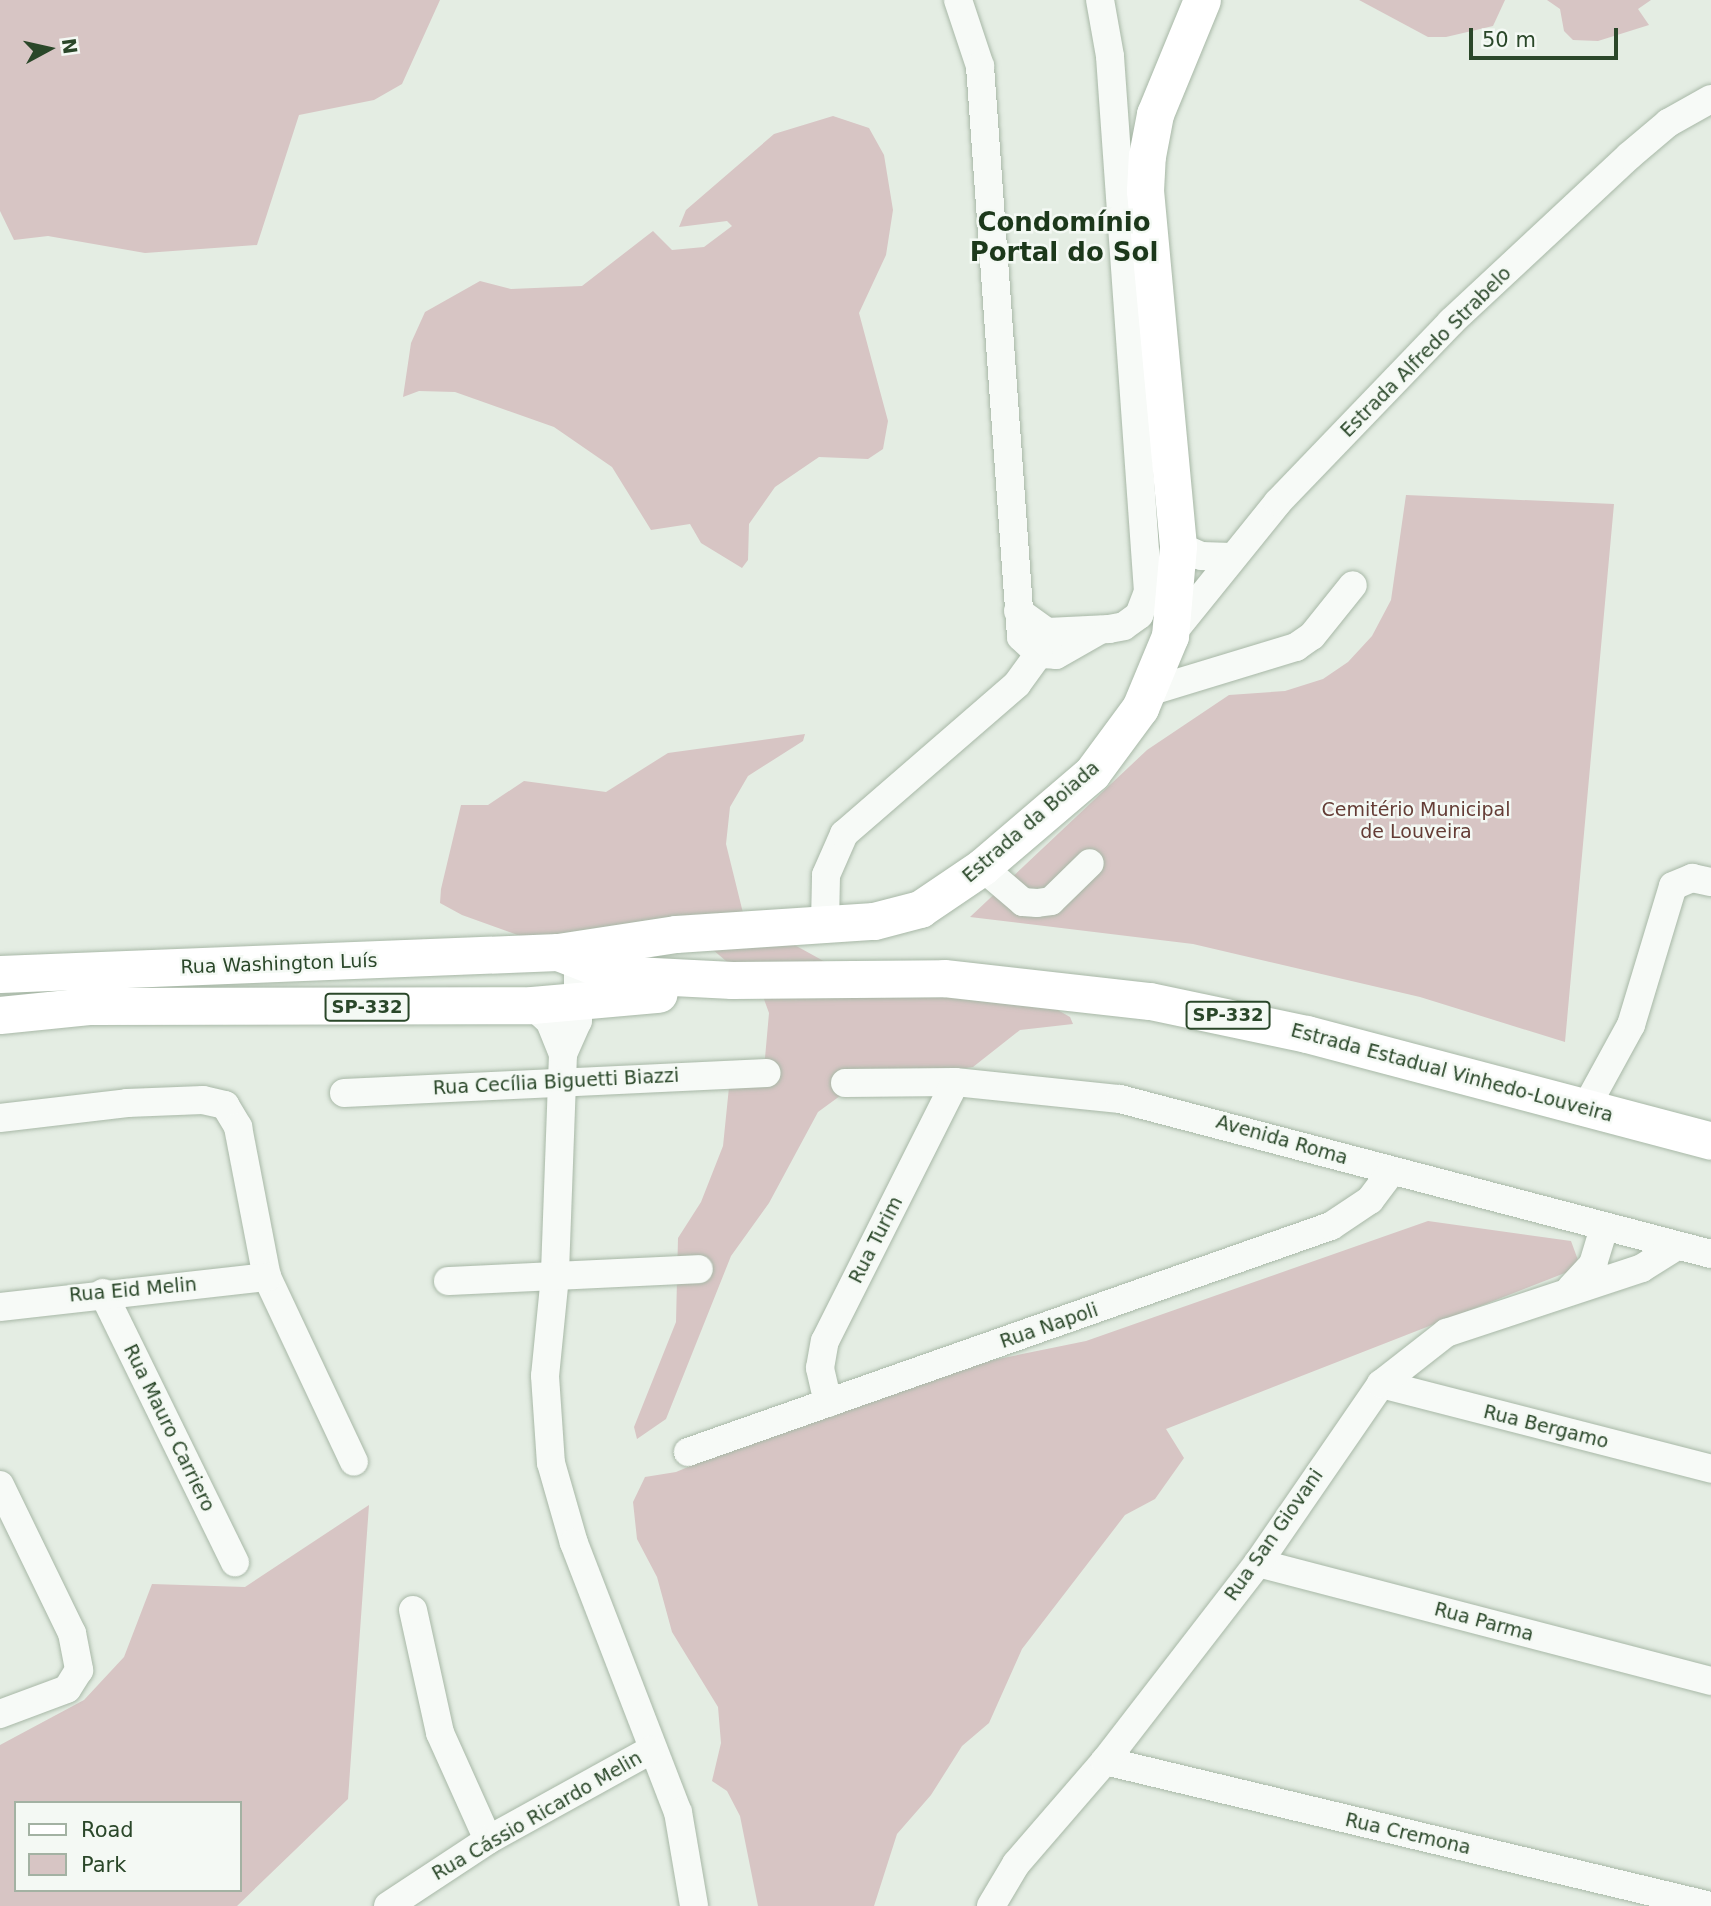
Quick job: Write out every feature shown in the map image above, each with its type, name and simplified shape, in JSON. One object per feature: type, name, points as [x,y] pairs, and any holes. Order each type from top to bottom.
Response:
[{"type":"main road","name":"Estrada da Boiada","points":[[579,953],[676,934],[836,924],[920,909],[982,867],[1092,774],[1148,692],[1171,636],[1178,546],[1145,191],[1155,114],[1202,0]]},
{"type":"main road","points":[[654,976],[651,950],[676,934]]},
{"type":"main road","points":[[493,1002],[544,985],[579,953]]},
{"type":"main road","name":"Rua Washington Luís","points":[[0,974],[579,953]]},
{"type":"main road","name":"SP-332","points":[[579,953],[654,976],[732,980]]},
{"type":"main road","points":[[428,959],[431,1004]]},
{"type":"main road","name":"Estrada Estadual Vinhedo-Louveira","points":[[732,980],[944,978],[1079,990],[1282,1028],[1711,1141]]},
{"type":"main road","name":"SP-332","points":[[0,1015],[89,1006],[493,1002],[532,1005],[577,1002],[732,980]]},
{"type":"street","points":[[958,0],[980,66],[1021,637],[1039,654],[1065,652],[1100,630]]},
{"type":"street","points":[[1018,611],[1048,632],[1100,630],[1124,626],[1139,615],[1148,592],[1110,56],[1100,0]]},
{"type":"street","name":"Estrada Alfredo Strabelo","points":[[1171,636],[1232,557],[1451,322],[1629,156],[1668,123],[1711,99]]},
{"type":"street","points":[[1178,546],[1201,556],[1232,557]]},
{"type":"street","points":[[1148,692],[1296,647],[1312,636],[1353,585]]},
{"type":"street","points":[[836,924],[835,847],[862,814],[1017,684],[1039,654]]},
{"type":"street","points":[[982,867],[1023,902],[1037,903],[1051,901],[1090,863]]},
{"type":"street","points":[[1585,1109],[1631,1025],[1674,886],[1692,878],[1711,882]]},
{"type":"street","points":[[562,1066],[578,1021],[579,953]]},
{"type":"street","points":[[532,1005],[550,1022],[562,1066],[555,1276],[544,1408],[551,1462],[574,1542],[651,1750],[677,1812],[694,1906]]},
{"type":"street","name":"Rua Cecília Biguetti Biazzi","points":[[344,1093],[562,1066],[767,1073]]},
{"type":"street","name":"Avenida Roma","points":[[845,1083],[955,1082],[1120,1099],[1711,1254]]},
{"type":"street","name":"Rua Turim","points":[[828,1403],[820,1368],[825,1341],[955,1082]]},
{"type":"street","points":[[0,1118],[127,1103],[203,1100],[225,1105],[239,1127],[267,1277],[354,1462]]},
{"type":"street","name":"Rua Napoli","points":[[688,1452],[1331,1226],[1370,1200],[1392,1171]]},
{"type":"street","name":"Rua San Giovani","points":[[1570,1288],[1598,1255],[1604,1227]]},
{"type":"street","name":"Rua San Giovani","points":[[991,1906],[1016,1864],[1030,1852],[1105,1761],[1258,1563],[1381,1384],[1446,1333],[1570,1288],[1642,1268],[1677,1246]]},
{"type":"street","points":[[448,1281],[699,1269]]},
{"type":"street","name":"Rua Eid Melin","points":[[0,1307],[103,1293],[267,1277]]},
{"type":"street","name":"Rua Mauro Carriero","points":[[103,1293],[235,1562]]},
{"type":"street","name":"Rua Bergamo","points":[[1381,1384],[1711,1469]]},
{"type":"street","points":[[0,1485],[72,1633],[79,1670],[67,1689],[0,1714]]},
{"type":"street","name":"Rua Parma","points":[[1258,1563],[1711,1681]]},
{"type":"street","points":[[413,1610],[440,1733],[488,1840]]},
{"type":"street","name":"Rua Cássio Ricardo Melin","points":[[388,1906],[488,1840],[651,1750]]},
{"type":"street","name":"Rua Cremona","points":[[1105,1761],[1711,1906]]},
{"type":"street","name":"Rua San Giovani","points":[[1012,1906],[1030,1852]]},
{"type":"green space","points":[[0,0],[440,0],[402,84],[374,100],[299,115],[257,245],[145,253],[48,236],[14,240],[0,211]]},
{"type":"green space","points":[[1359,0],[1505,0],[1493,26],[1446,37],[1428,37]]},
{"type":"green space","points":[[1547,0],[1651,0],[1638,9],[1649,25],[1598,41],[1573,40],[1564,31],[1560,9]]},
{"type":"green space","points":[[833,116],[869,128],[884,155],[893,210],[886,255],[859,313],[888,421],[883,449],[868,459],[819,457],[775,487],[749,524],[748,560],[742,568],[701,543],[690,524],[651,530],[612,467],[554,427],[455,392],[419,391],[403,397],[411,343],[425,312],[480,281],[511,289],[582,286],[653,231],[672,250],[704,247],[732,226],[727,221],[679,227],[686,210],[774,134]]},
{"type":"green space","name":"Cemitério Municipal de Louveira","points":[[1406,495],[1614,504],[1565,1042],[1420,997],[1193,944],[970,917],[1147,750],[1229,695],[1285,691],[1323,679],[1348,662],[1372,636],[1391,600]]},
{"type":"green space","points":[[805,734],[803,741],[748,776],[730,807],[726,844],[744,917],[829,964],[1049,1005],[1070,1017],[1073,1024],[1020,1030],[973,1067],[877,1081],[844,1093],[818,1112],[769,1203],[731,1256],[666,1419],[637,1439],[634,1427],[676,1322],[678,1238],[701,1202],[723,1146],[729,1087],[758,1072],[765,1058],[769,1013],[761,991],[684,925],[526,938],[462,915],[440,903],[461,805],[488,805],[524,781],[606,792],[668,753]]},
{"type":"green space","points":[[1428,1221],[1571,1241],[1578,1260],[1570,1271],[1166,1429],[1184,1458],[1155,1499],[1125,1515],[1022,1649],[989,1723],[962,1746],[931,1795],[897,1834],[874,1906],[758,1906],[740,1816],[727,1791],[712,1781],[721,1743],[718,1707],[672,1632],[657,1577],[637,1539],[633,1502],[645,1477],[676,1472],[796,1422],[993,1360],[1086,1341]]},
{"type":"green space","points":[[369,1505],[348,1799],[237,1906],[0,1906],[0,1745],[84,1700],[124,1657],[152,1584],[245,1587]]},
{"type":"district","name":"Condomínio Portal do Sol","points":[[1064,238]]}]
